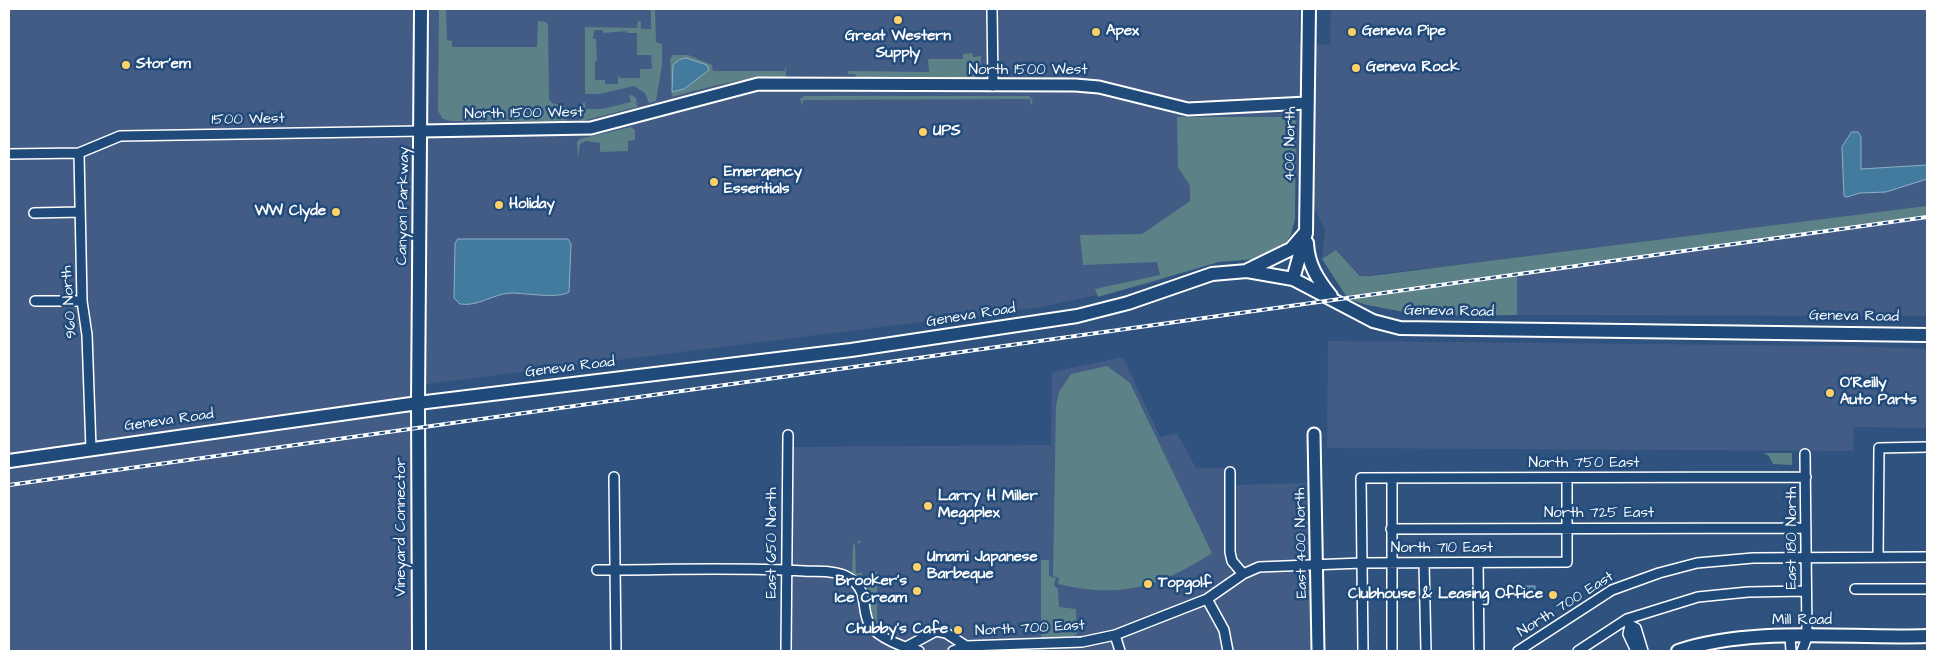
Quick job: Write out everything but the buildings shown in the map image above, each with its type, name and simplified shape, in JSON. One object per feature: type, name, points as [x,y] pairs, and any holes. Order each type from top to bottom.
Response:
[{"type":"main road","name":"Canyon Parkway","points":[[418,403],[421,9]]},
{"type":"main road","name":"400 North","points":[[1294,279],[1306,233],[1309,9]]},
{"type":"main road","points":[[1247,271],[1291,249],[1306,233]]},
{"type":"main road","points":[[1306,233],[1308,259],[1321,284],[1334,300]]},
{"type":"main road","name":"Geneva Road","points":[[9,462],[418,403],[851,350],[1077,316],[1128,304],[1212,274],[1247,271],[1294,279],[1373,321],[1400,328],[1927,335]]},
{"type":"main road","name":"Vineyard Connector","points":[[418,403],[419,651]]},
{"type":"main road","name":"Mill Road","points":[[1678,651],[1700,644],[1742,637],[1927,636]]},
{"type":"street","points":[[992,9],[993,86]]},
{"type":"street","name":"North 1500 West","points":[[421,131],[591,128],[758,84],[1099,87],[1188,109],[1307,104]]},
{"type":"street","name":"1500 West","points":[[79,153],[120,136],[421,131]]},
{"type":"street","points":[[9,154],[79,153]]},
{"type":"street","name":"960 North","points":[[79,153],[82,301],[87,335],[91,449]]},
{"type":"street","points":[[34,213],[80,212]]},
{"type":"street","points":[[35,301],[82,301]]},
{"type":"street","name":"East 400 North","points":[[1314,434],[1318,565],[1318,651]]},
{"type":"street","name":"East 650 North","points":[[786,651],[788,435]]},
{"type":"street","points":[[1878,557],[1879,448],[1927,447]]},
{"type":"street","name":"East 180 North","points":[[1802,651],[1807,637],[1805,454]]},
{"type":"street","points":[[1230,472],[1230,552],[1232,561],[1242,574]]},
{"type":"street","points":[[614,477],[616,651]]},
{"type":"street","name":"North 750 East","points":[[1362,563],[1361,478],[1806,477]]},
{"type":"street","points":[[1392,478],[1392,651]]},
{"type":"street","points":[[1566,478],[1567,528]]},
{"type":"street","name":"North 710 East","points":[[1318,565],[1567,562],[1567,528]]},
{"type":"street","name":"North 725 East","points":[[1391,529],[1806,528]]},
{"type":"street","points":[[1807,557],[1927,556]]},
{"type":"street","name":"North 700 East","points":[[1518,651],[1612,590],[1659,572],[1697,563],[1753,558],[1807,557]]},
{"type":"street","points":[[1362,563],[1363,651]]},
{"type":"street","points":[[1424,563],[1426,651]]},
{"type":"street","points":[[1478,563],[1479,651]]},
{"type":"street","name":"North 700 East","points":[[952,651],[966,646],[1082,642],[1115,635],[1207,600],[1242,574],[1259,567],[1318,565]]},
{"type":"street","points":[[597,570],[787,570],[847,576],[857,585],[864,598],[869,625],[883,638],[919,651]]},
{"type":"street","points":[[1855,589],[1927,589]]},
{"type":"street","points":[[1578,651],[1628,619],[1698,596],[1748,592],[1806,591]]},
{"type":"street","points":[[1207,600],[1224,630],[1228,651]]},
{"type":"street","points":[[1636,651],[1628,634],[1630,625],[1636,628],[1643,651]]},
{"type":"street","points":[[908,646],[925,639],[932,632],[946,633],[966,646]]},
{"type":"street","points":[[946,633],[952,640],[952,651]]},
{"type":"street","points":[[1115,635],[1120,651]]},
{"type":"street","points":[[1790,637],[1791,651]]},
{"type":"street","points":[[925,639],[925,651]]},
{"type":"shaded area","points":[[9,9],[1299,9],[1299,43],[1330,45],[1331,9],[1927,9],[1927,316],[1517,315],[1517,275],[1430,268],[1361,276],[1336,250],[1322,259],[1325,229],[1285,152],[1208,263],[1149,284],[1041,307],[418,385],[416,651],[9,651]]},
{"type":"shaded area","points":[[686,58],[707,65],[709,70],[684,89],[672,92],[673,65],[679,60]]},
{"type":"shaded area","points":[[1852,132],[1858,132],[1861,137],[1861,169],[1927,165],[1927,179],[1886,192],[1844,196],[1842,147]]},
{"type":"shaded area","points":[[458,239],[568,239],[571,244],[569,292],[558,295],[510,293],[473,304],[460,304],[454,298],[455,244]]},
{"type":"shaded area","points":[[1328,341],[1854,346],[1927,349],[1927,428],[1854,427],[1853,451],[1327,448]]},
{"type":"shaded area","points":[[1123,357],[1160,437],[1177,433],[1196,468],[1234,468],[1235,485],[1309,483],[1311,651],[792,651],[791,447],[1051,445],[1052,372]]},
{"type":"shaded area","points":[[1518,586],[1535,586],[1535,597],[1518,597]]},
{"type":"green space","points":[[439,9],[446,9],[447,40],[452,41],[452,47],[537,47],[538,21],[546,22],[548,25],[549,99],[552,103],[567,107],[567,121],[451,121],[443,119],[438,111]]},
{"type":"green space","points":[[651,9],[655,9],[656,42],[662,44],[662,65],[656,101],[649,103],[645,93],[634,86],[600,94],[585,94],[585,27],[637,28],[638,21],[641,21],[641,29],[651,29]],"holes":[[[594,30],[603,30],[603,33],[627,31],[627,33],[637,33],[637,55],[651,55],[652,69],[640,69],[640,78],[620,78],[618,75],[618,84],[605,84],[605,80],[595,80],[595,61],[597,61],[596,39],[593,39]]]},
{"type":"green space","points":[[972,53],[973,57],[981,56],[981,72],[975,78],[856,78],[855,74],[848,74],[848,71],[929,72],[928,59],[963,59],[963,54]]},
{"type":"green space","points":[[673,55],[688,55],[712,65],[713,71],[785,71],[786,64],[786,77],[742,80],[672,97],[670,59]]},
{"type":"green space","points":[[632,95],[636,98],[637,107],[582,121],[579,119],[579,106],[585,102],[585,109],[602,109],[631,102],[629,96]]},
{"type":"green space","points":[[804,96],[1029,96],[1033,101],[1031,105],[1030,99],[803,100],[802,106],[800,99]]},
{"type":"green space","points":[[1177,117],[1289,117],[1296,121],[1295,219],[1291,235],[1282,247],[1256,259],[1219,262],[1098,297],[1095,289],[1160,275],[1157,262],[1083,265],[1080,235],[1142,234],[1190,201],[1190,186],[1178,167]]},
{"type":"green space","points":[[631,127],[635,130],[635,140],[628,141],[628,151],[600,152],[600,143],[586,141],[580,144],[578,159],[577,142],[580,139]]},
{"type":"green space","points":[[1927,206],[1927,217],[1517,274],[1517,315],[1425,316],[1367,305],[1348,299],[1322,259],[1336,250],[1360,276],[1370,276]]},
{"type":"green space","name":"Topgolf","points":[[1107,366],[1130,383],[1212,553],[1193,565],[1157,582],[1120,590],[1101,590],[1058,584],[1059,578],[1053,576],[1056,406],[1059,392],[1071,374]]},
{"type":"green space","points":[[1764,453],[1792,453],[1792,465],[1773,464],[1769,456]]},
{"type":"green space","points":[[855,544],[856,573],[862,573],[862,580],[869,580],[871,572],[877,572],[877,594],[868,595],[864,586],[852,574],[853,545]]},
{"type":"green space","points":[[1041,560],[1049,560],[1049,576],[1056,578],[1054,585],[1058,589],[1059,607],[1076,609],[1077,634],[1074,636],[1041,639]]},
{"type":"green space","points":[[877,600],[877,620],[883,621],[880,627],[873,619],[869,601]]},
{"type":"railway","points":[[9,485],[1927,217]]},
{"type":"place","name":"Great Western Supply","points":[[898,20]]},
{"type":"place","name":"Apex","points":[[1096,32]]},
{"type":"place","name":"Geneva Pipe","points":[[1352,32]]},
{"type":"place","name":"Stor'em","points":[[126,65]]},
{"type":"place","name":"Geneva Rock","points":[[1356,68]]},
{"type":"place","name":"UPS","points":[[923,132]]},
{"type":"place","name":"Emergency Essentials","points":[[714,182]]},
{"type":"place","name":"Holiday","points":[[499,205]]},
{"type":"place","name":"WW Clyde","points":[[336,212]]},
{"type":"place","name":"O'Reilly Auto Parts","points":[[1830,393]]},
{"type":"place","name":"Larry H Miller Megaplex","points":[[928,506]]},
{"type":"place","name":"Umami Japanese Barbeque","points":[[917,567]]},
{"type":"place","name":"Topgolf","points":[[1148,584]]},
{"type":"place","name":"Brooker’s Ice Cream","points":[[917,591]]},
{"type":"place","name":"Clubhouse & Leasing Office","points":[[1553,595]]},
{"type":"place","name":"Chubby’s Cafe","points":[[958,630]]}]
